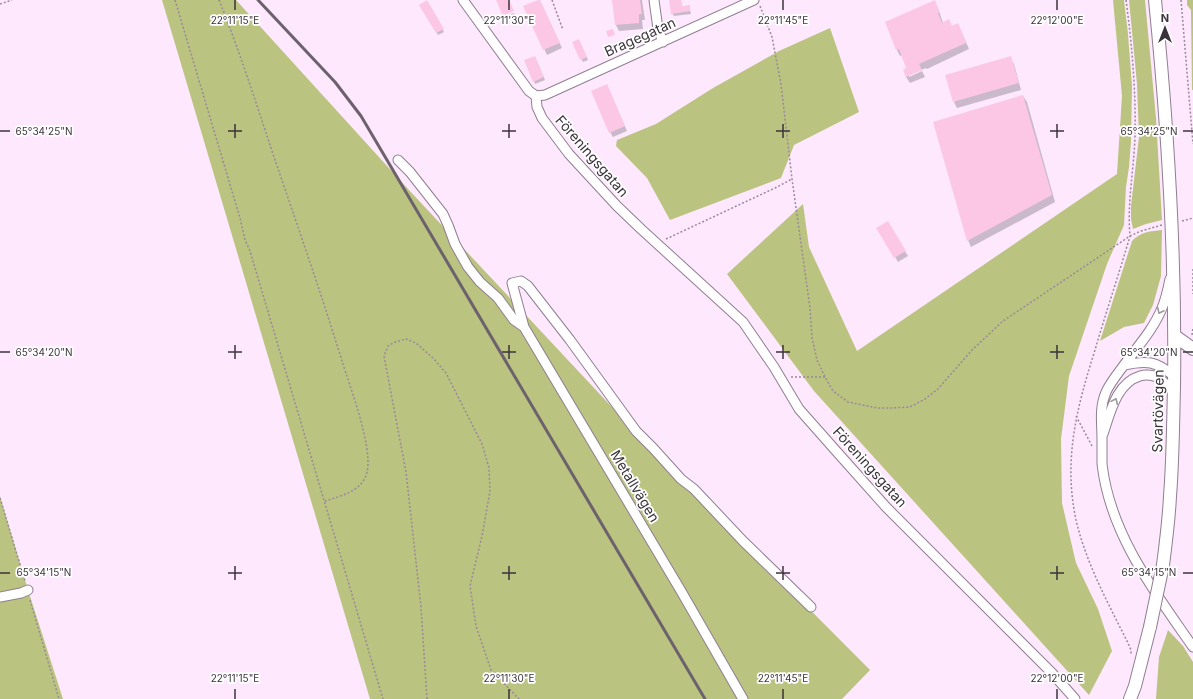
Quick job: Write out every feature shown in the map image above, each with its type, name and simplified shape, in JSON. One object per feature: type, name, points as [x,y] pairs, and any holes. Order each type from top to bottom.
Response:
[{"type":"main road","name":"Svartövägen","points":[[1130,699],[1135,686],[1150,627],[1163,565],[1170,495],[1174,392],[1173,260],[1168,158],[1155,0]]},
{"type":"main road","points":[[1174,336],[1193,349]]},
{"type":"street","name":"Föreningsgatan","points":[[463,0],[529,90],[536,96],[537,107],[542,118],[569,154],[616,206],[743,322],[780,376],[800,409],[886,507],[1075,699]]},
{"type":"street","points":[[654,0],[658,29],[663,42]]},
{"type":"street","name":"Bragegatan","points":[[536,96],[545,95],[757,2]]},
{"type":"street","points":[[398,160],[410,172],[442,214],[455,244],[470,271],[498,298],[514,320],[524,327]]},
{"type":"street","points":[[1173,260],[1168,289],[1162,310],[1111,383],[1103,400],[1101,416],[1102,464],[1112,509],[1123,537],[1144,573],[1193,647]]},
{"type":"street","name":"Metallvägen","points":[[743,699],[681,591],[524,327],[512,283],[521,281],[528,286],[570,340],[636,431],[654,448],[681,479],[694,489],[743,541],[811,607]]},
{"type":"street","points":[[1124,365],[1152,362],[1164,368],[1174,376]]},
{"type":"street","points":[[1102,438],[1116,398],[1122,389],[1132,379],[1144,375],[1153,376],[1160,379],[1174,392]]},
{"type":"street","points":[[0,597],[28,590]]},
{"type":"path","points":[[0,4],[12,0]]},
{"type":"path","points":[[175,0],[240,218],[245,240],[250,250],[383,699]]},
{"type":"path","points":[[218,0],[252,91],[310,262],[360,419],[368,449],[367,474],[362,482],[347,494],[325,501]]},
{"type":"path","points":[[552,0],[563,30]]},
{"type":"path","points":[[1126,0],[1135,108],[1134,153],[1128,208],[1130,236],[1080,398],[1072,447],[1071,481],[1076,520],[1089,562],[1128,643],[1131,650],[1131,656]]},
{"type":"path","points":[[1181,0],[1193,144]]},
{"type":"path","points":[[757,2],[772,36],[781,84],[792,179],[810,308],[812,338],[817,360],[833,392],[848,402],[877,408],[891,408],[910,407],[925,399],[938,389],[972,350],[1003,321],[1130,236],[1164,225]]},
{"type":"path","points":[[658,244],[792,179]]},
{"type":"path","points":[[1182,221],[1193,218]]},
{"type":"path","points":[[1193,269],[1193,294]]},
{"type":"path","points":[[427,699],[421,607],[406,472],[384,356],[388,346],[406,339],[416,342],[446,373],[482,444],[489,468],[490,491],[482,536],[470,586],[476,626],[491,670],[519,699]]},
{"type":"path","points":[[780,376],[825,377]]},
{"type":"path","points":[[1076,416],[1102,464]]},
{"type":"green space","points":[[162,0],[236,0],[408,189],[667,466],[870,670],[842,699],[370,699]]},
{"type":"green space","points":[[1113,0],[1124,0],[1132,86],[1131,141],[1124,225],[1107,264],[1069,376],[1061,439],[1062,503],[1076,563],[1098,609],[1112,651],[1089,695],[814,391],[727,274],[803,204],[809,247],[857,351],[1117,174],[1122,96]]},
{"type":"green space","points":[[1129,0],[1145,0],[1156,118],[1162,220],[1133,229],[1131,206],[1139,137],[1137,84]]},
{"type":"green space","points":[[1187,0],[1193,0],[1193,90],[1191,10],[1187,5]]},
{"type":"green space","points":[[830,28],[859,112],[794,145],[781,178],[670,220],[647,178],[616,146],[617,140],[656,124],[713,88],[779,51]]},
{"type":"green space","points":[[1162,230],[1161,276],[1153,305],[1144,323],[1124,327],[1100,341],[1132,241],[1142,234]]},
{"type":"green space","points":[[0,496],[28,590],[63,699],[0,699]]},
{"type":"green space","points":[[1168,630],[1183,646],[1193,662],[1193,699],[1156,699],[1159,657]]},
{"type":"building","points":[[427,0],[444,29],[436,33],[419,5]]},
{"type":"building","points":[[496,0],[509,0],[514,11],[503,16]]},
{"type":"building","points":[[540,0],[560,43],[543,50],[523,6]]},
{"type":"building","points":[[612,0],[640,0],[642,14],[639,14],[639,23],[615,25]]},
{"type":"building","points":[[669,0],[681,0],[682,6],[690,5],[690,11],[671,14]]},
{"type":"building","points":[[935,0],[942,23],[949,19],[952,26],[958,23],[966,43],[919,64],[922,70],[906,77],[903,70],[906,68],[899,49],[896,50],[885,22]]},
{"type":"building","points":[[613,29],[615,35],[608,37],[606,31]]},
{"type":"building","points":[[579,39],[587,57],[580,60],[572,42]]},
{"type":"building","points":[[535,56],[544,77],[533,82],[524,60]]},
{"type":"building","points":[[1011,56],[1019,83],[953,102],[945,75]]},
{"type":"building","points":[[607,84],[625,126],[609,133],[591,91]]},
{"type":"building","points":[[1023,95],[1052,195],[967,241],[933,122]]},
{"type":"building","points":[[888,221],[906,251],[894,258],[876,228]]},
{"type":"railway","points":[[258,0],[335,82],[361,116],[705,699]]}]
